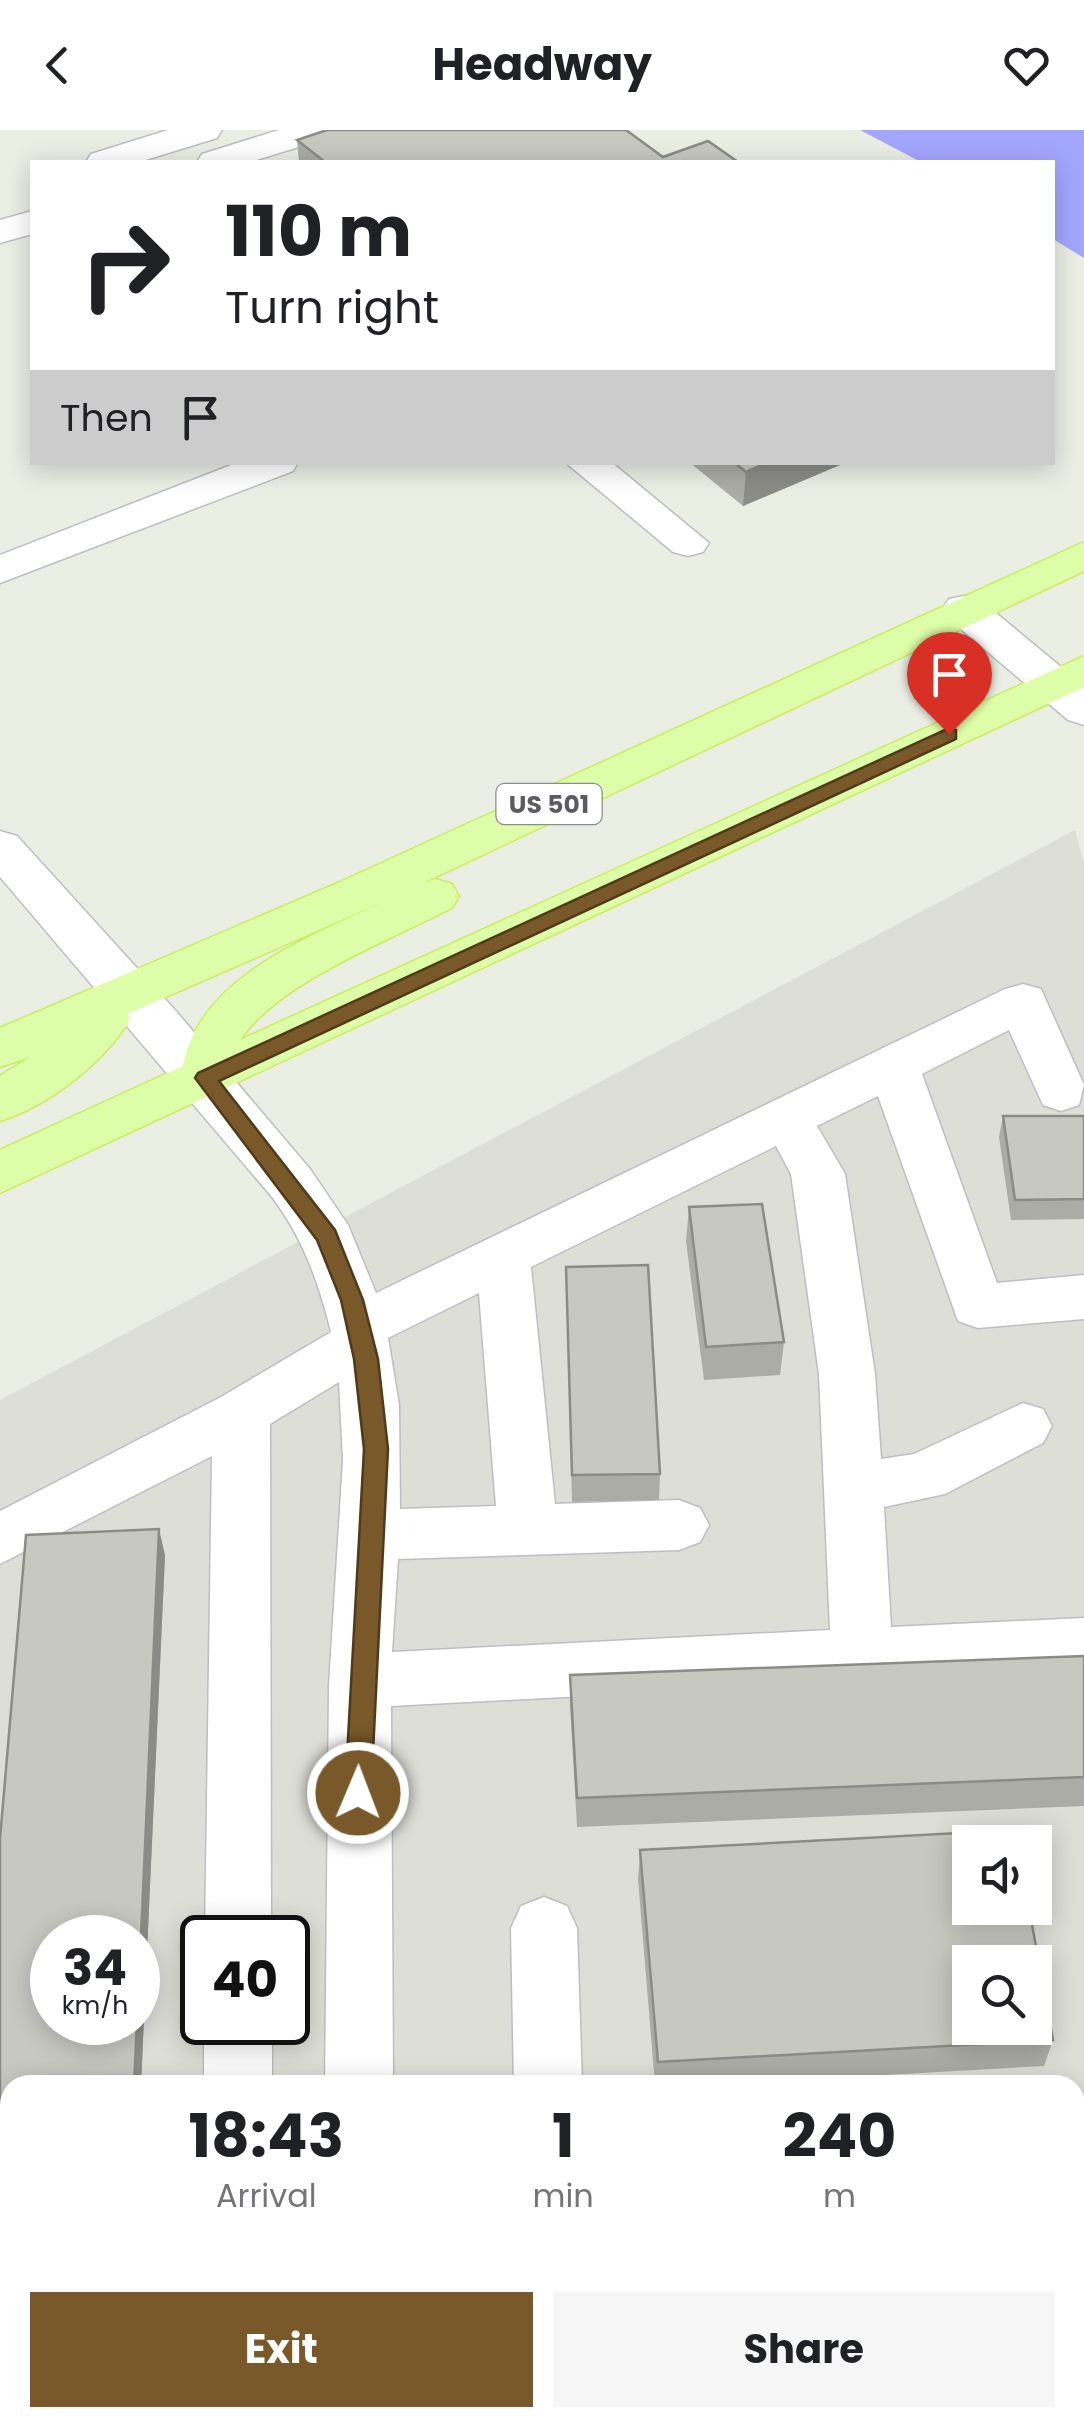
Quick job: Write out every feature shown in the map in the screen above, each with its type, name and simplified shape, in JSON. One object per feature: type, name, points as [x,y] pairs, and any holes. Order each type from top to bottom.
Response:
[{"type":"main road","name":"US 501","points":[[0,1049],[357,894],[1084,555]]},
{"type":"main road","points":[[0,1173],[1074,688]]},
{"type":"main road","points":[[206,1078],[218,1030],[242,1004],[276,981],[542,838],[699,734]]},
{"type":"main road","points":[[0,1102],[62,1061],[129,990]]},
{"type":"street","points":[[223,160],[316,130]]},
{"type":"street","points":[[110,160],[195,131],[216,160]]},
{"type":"street","points":[[0,196],[30,187]]},
{"type":"street","points":[[0,232],[30,223]]},
{"type":"street","points":[[0,570],[270,465]]},
{"type":"street","points":[[588,465],[688,543]]},
{"type":"street","points":[[964,609],[1074,688]]},
{"type":"street","points":[[0,847],[206,1078],[327,1236],[360,1334],[376,1449],[360,1680],[356,1905],[359,2075]]},
{"type":"street","points":[[0,1539],[241,1413],[360,1334],[503,1257],[1022,1002],[1061,1092]]},
{"type":"street","points":[[892,1066],[978,1306],[1084,1297]]},
{"type":"street","points":[[786,1118],[818,1174],[847,1374],[862,1655]]},
{"type":"street","points":[[503,1257],[528,1530]]},
{"type":"street","points":[[238,1915],[241,1413]]},
{"type":"street","points":[[852,1488],[924,1477],[1022,1426]]},
{"type":"street","points":[[368,1535],[679,1525]]},
{"type":"street","points":[[360,1680],[1084,1644]]},
{"type":"street","points":[[544,1928],[548,2075]]},
{"type":"street","points":[[238,2045],[238,2075]]},
{"type":"shaded area","points":[[1075,830],[1084,864],[1084,2075],[0,2075],[0,1400]]},
{"type":"water","points":[[860,130],[1084,130],[1084,258],[1055,240],[1055,160],[917,160]]},
{"type":"building","points":[[327,130],[626,130],[663,157],[708,141],[735,160],[322,160],[297,140]]},
{"type":"building","points":[[738,465],[761,465],[746,472]]},
{"type":"building","points":[[1003,1116],[1084,1116],[1084,1199],[1015,1200]]},
{"type":"building","points":[[762,1204],[784,1342],[706,1347],[689,1207]]},
{"type":"building","points":[[648,1265],[660,1474],[572,1475],[566,1267]]},
{"type":"building","points":[[159,1529],[142,1915],[30,1915],[30,2045],[136,2045],[134,2075],[0,2075],[0,1839],[26,1535]]},
{"type":"building","points":[[1084,1656],[1084,1777],[577,1798],[570,1675]]},
{"type":"building","points":[[952,1833],[952,1925],[1032,1925],[1036,1945],[952,1945],[952,2045],[963,2045],[658,2062],[640,1850]]},
{"type":"route","points":[[358,1793],[360,1680],[376,1449],[366,1359],[352,1300],[327,1236],[206,1078],[949,734]]}]
